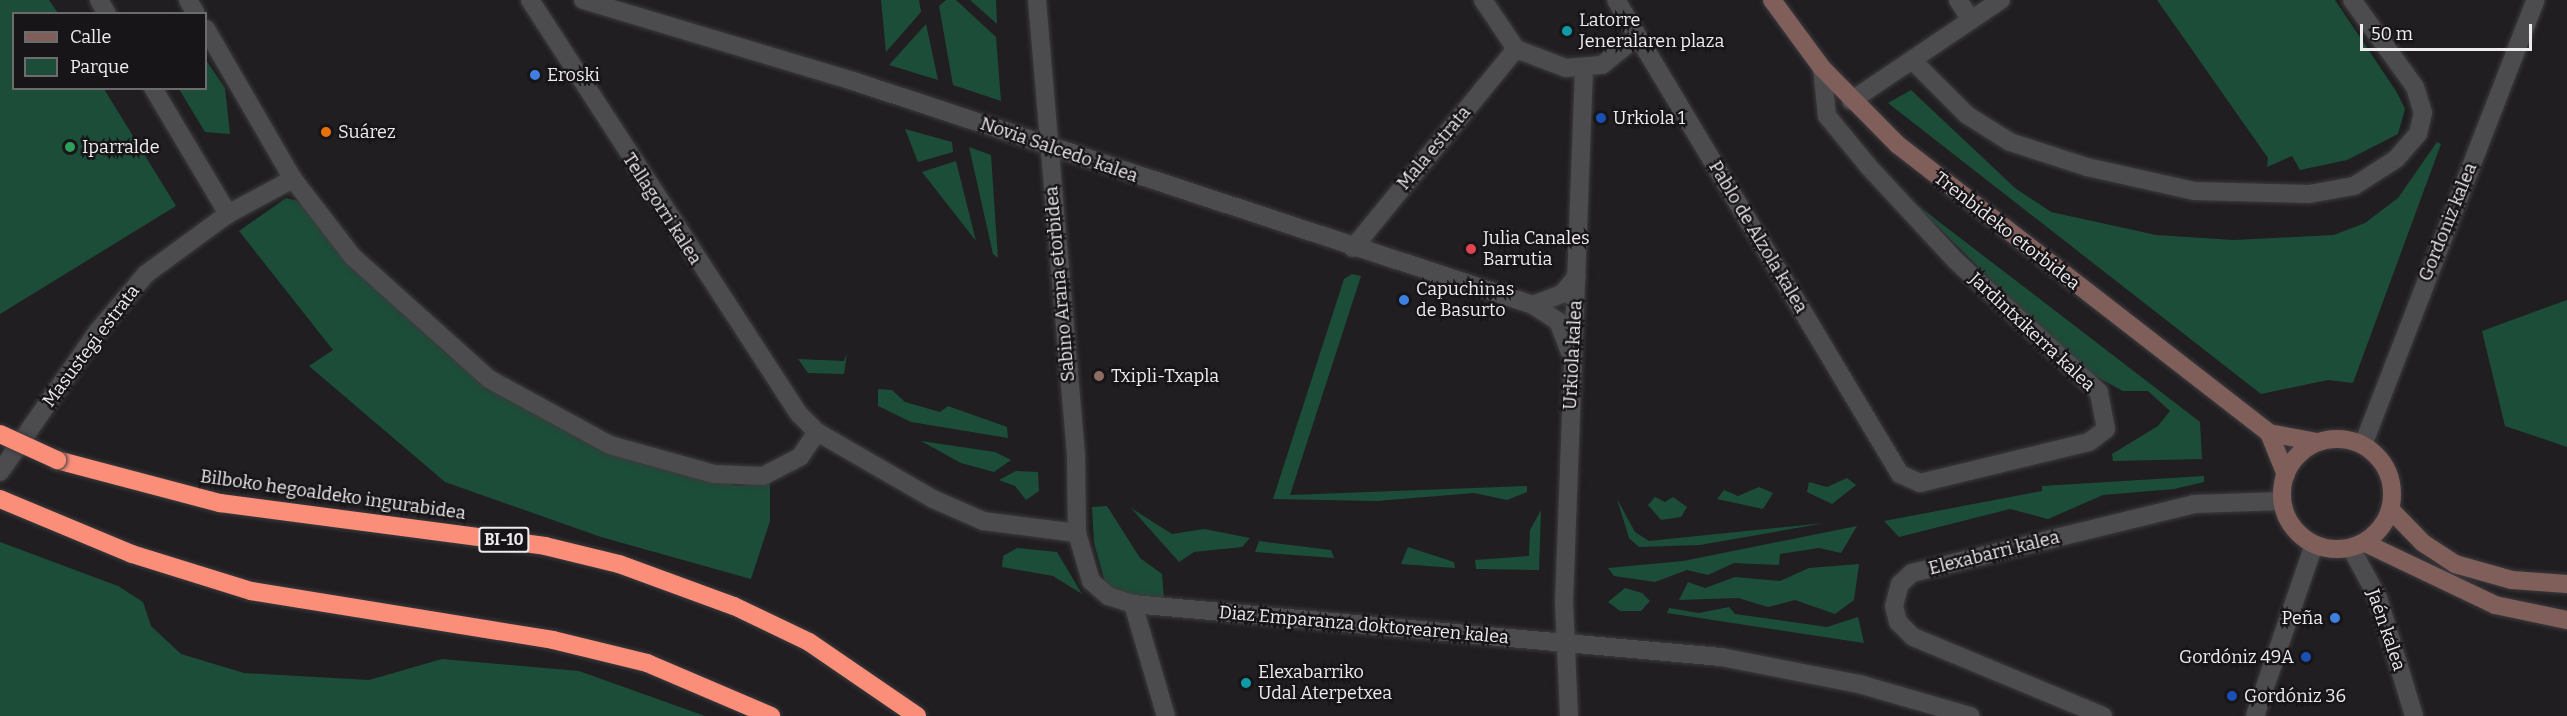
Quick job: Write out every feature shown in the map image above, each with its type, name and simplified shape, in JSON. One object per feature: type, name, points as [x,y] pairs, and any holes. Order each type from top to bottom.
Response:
[{"type":"highway","name":"Bilboko hegoaldeko ingurabidea","points":[[0,434],[57,460],[220,503],[545,546],[620,564],[734,606],[809,642],[918,716]]},
{"type":"highway","points":[[8,503],[132,554],[250,591],[553,640],[647,663],[771,716]]},
{"type":"street","name":"Tellagorri kalea","points":[[530,0],[799,414],[817,432]]},
{"type":"street","name":"Novia Salcedo kalea","points":[[583,0],[1046,144],[1353,248],[1533,305],[1558,321],[1570,352]]},
{"type":"street","name":"Sabino Arana etorbidea","points":[[1037,0],[1046,144],[1076,458],[1077,533]]},
{"type":"street","points":[[1483,0],[1516,49],[1584,70],[1619,56],[1638,36]]},
{"type":"street","name":"Pablo de Alzola kalea","points":[[1616,0],[1900,474]]},
{"type":"street","name":"Trenbideko etorbidea","points":[[1772,0],[1822,68],[1851,101],[1910,156],[2269,434]]},
{"type":"street","points":[[1958,0],[1971,20]]},
{"type":"street","points":[[1851,101],[2001,0]]},
{"type":"street","points":[[1912,60],[1967,115],[2010,142],[2087,167],[2194,191],[2308,194],[2354,186],[2396,159],[2418,134],[2421,99],[2352,0]]},
{"type":"street","name":"Gordoniz kalea","points":[[2363,445],[2536,0]]},
{"type":"street","points":[[207,31],[293,179],[352,256],[442,342],[489,379],[610,445],[714,474],[751,478],[800,457],[817,432],[933,499],[984,521],[1077,533]]},
{"type":"street","name":"Mala estrata","points":[[1353,248],[1516,49]]},
{"type":"street","name":"Jardintxikerra kalea","points":[[1822,68],[1827,116],[1869,167],[1956,261],[2090,384],[2107,412],[2106,429],[2089,442],[2052,455],[1920,483],[1900,474]]},
{"type":"street","name":"Urkiola kalea","points":[[1569,716],[1566,640],[1570,352],[1576,336],[1584,70]]},
{"type":"street","points":[[154,90],[228,213]]},
{"type":"street","name":"Masustegi estrata","points":[[0,472],[125,297],[146,274],[228,213],[293,179]]},
{"type":"street","points":[[1533,305],[1562,294],[1577,276]]},
{"type":"street","points":[[2269,434],[2317,442],[2363,445],[2390,477],[2391,510],[2423,543],[2455,564],[2512,580],[2567,584]]},
{"type":"street","points":[[2269,434],[2286,475]]},
{"type":"street","points":[[2317,442],[2294,458],[2286,475],[2282,501],[2293,526],[2314,545],[2358,545],[2495,605],[2567,620]]},
{"type":"street","name":"Elexabarri kalea","points":[[2103,716],[1913,637],[1898,622],[1894,606],[1900,584],[1911,573],[2194,504],[2282,501]]},
{"type":"street","points":[[2358,545],[2391,510]]},
{"type":"street","name":"Diaz Emparanza doktorearen kalea","points":[[1077,533],[1091,581],[1108,596],[1133,604],[1566,640],[1721,657],[1859,684],[1970,716]]},
{"type":"street","points":[[2255,716],[2314,545]]},
{"type":"street","name":"Jaén kalea","points":[[2358,545],[2378,598],[2414,716]]},
{"type":"street","points":[[1133,604],[1166,716]]},
{"type":"green space","name":"Iparralde","points":[[0,0],[49,0],[57,12],[12,12],[12,90],[105,90],[176,206],[0,314]]},
{"type":"green space","points":[[881,0],[919,0],[921,12],[886,52]]},
{"type":"green space","points":[[946,0],[956,0],[996,37],[1001,101],[953,85],[939,6]]},
{"type":"green space","points":[[970,0],[996,0],[997,24]]},
{"type":"green space","points":[[2157,0],[2335,0],[2396,91],[2405,109],[2398,134],[2347,160],[2300,170],[2292,156],[2267,167],[2268,158]]},
{"type":"green space","points":[[926,24],[938,80],[889,65]]},
{"type":"green space","points":[[207,61],[225,88],[230,134],[205,132],[180,90],[207,90]]},
{"type":"green space","points":[[1911,90],[2015,188],[2051,212],[2156,235],[2234,240],[2334,235],[2365,223],[2398,198],[2437,142],[2441,144],[2353,383],[2328,380],[2261,394],[1888,103]]},
{"type":"green space","points":[[905,129],[952,142],[953,152],[918,162]]},
{"type":"green space","points":[[969,147],[991,155],[998,258],[993,254]]},
{"type":"green space","points":[[956,161],[976,241],[922,172]]},
{"type":"green space","points":[[286,198],[306,203],[349,262],[449,356],[527,407],[684,472],[738,486],[770,482],[770,521],[751,579],[601,537],[445,482],[309,366],[333,350],[239,231]]},
{"type":"green space","points":[[1912,201],[2200,422],[2202,459],[2113,461],[2112,454],[2158,426],[2170,411],[2148,391],[2123,391],[2095,376],[2059,347]]},
{"type":"green space","points":[[1352,274],[1361,276],[1290,495],[1527,486],[1527,492],[1507,500],[1474,493],[1377,501],[1273,499],[1344,279]]},
{"type":"green space","points":[[2567,300],[2567,447],[2505,426],[2482,331]]},
{"type":"green space","points":[[847,353],[844,374],[808,373],[798,359],[844,361]]},
{"type":"green space","points":[[878,389],[892,390],[905,402],[940,412],[948,406],[1007,427],[1008,438],[911,422],[878,406]]},
{"type":"green space","points":[[921,441],[995,452],[1011,460],[994,472],[961,463]]},
{"type":"green space","points":[[1016,471],[1038,472],[1039,491],[1026,500],[1015,486],[999,480]]},
{"type":"green space","points":[[2204,476],[2204,482],[2174,489],[2103,495],[2048,519],[2010,509],[1899,537],[1884,521],[2042,491],[2042,486]]},
{"type":"green space","points":[[1847,478],[1856,485],[1832,504],[1807,492],[1809,482],[1827,487]]},
{"type":"green space","points":[[1759,487],[1773,493],[1763,509],[1717,499],[1724,490],[1738,496]]},
{"type":"green space","points":[[1655,497],[1665,502],[1673,497],[1687,507],[1681,517],[1661,520],[1648,505]]},
{"type":"green space","points":[[1617,499],[1635,532],[1649,541],[1825,523],[1700,545],[1639,547],[1629,538]]},
{"type":"green space","points":[[1107,506],[1140,558],[1162,574],[1164,599],[1125,596],[1105,582],[1094,543],[1092,507]]},
{"type":"green space","points":[[1131,508],[1172,534],[1204,529],[1250,538],[1242,547],[1194,552],[1179,562]]},
{"type":"green space","points":[[1541,510],[1539,570],[1476,569],[1475,560],[1529,556],[1530,530]]},
{"type":"green space","points":[[1857,526],[1841,553],[1819,548],[1780,554],[1779,565],[1734,563],[1708,575],[1687,570],[1655,582],[1614,576],[1608,568],[1683,561]]},
{"type":"green space","points":[[1259,541],[1331,550],[1334,558],[1255,552]]},
{"type":"green space","points":[[0,542],[118,586],[143,602],[151,626],[181,654],[244,673],[369,680],[442,659],[579,671],[705,716],[0,716]]},
{"type":"green space","points":[[1408,547],[1454,562],[1455,568],[1401,564]]},
{"type":"green space","points":[[1017,548],[1057,552],[1082,594],[1053,576],[1002,567],[1003,556]]},
{"type":"green space","points":[[1859,564],[1854,600],[1835,614],[1795,600],[1768,607],[1738,598],[1679,600],[1688,582],[1705,588],[1735,577],[1780,581],[1809,568]]},
{"type":"green space","points":[[1625,588],[1642,593],[1650,601],[1641,611],[1620,611],[1608,602]]},
{"type":"green space","points":[[1729,607],[1735,614],[1827,627],[1858,617],[1864,643],[1667,613],[1669,608],[1699,613]]},
{"type":"place","name":"Latorre Jeneralaren plaza","points":[[1567,31]]},
{"type":"place","name":"Eroski","points":[[535,75]]},
{"type":"place","name":"Urkiola 1","points":[[1601,118]]},
{"type":"place","name":"Suárez","points":[[326,132]]},
{"type":"place","name":"Iparralde","points":[[70,147]]},
{"type":"place","name":"Julia Canales Barrutia","points":[[1471,249]]},
{"type":"place","name":"Capuchinas de Basurto","points":[[1404,300]]},
{"type":"place","name":"Txipli-Txapla","points":[[1099,376]]},
{"type":"place","name":"Peña","points":[[2335,618]]},
{"type":"place","name":"Gordóniz 49A","points":[[2306,657]]},
{"type":"place","name":"Elexabarriko Udal Aterpetxea","points":[[1246,683]]},
{"type":"place","name":"Gordóniz 36","points":[[2232,696]]}]
